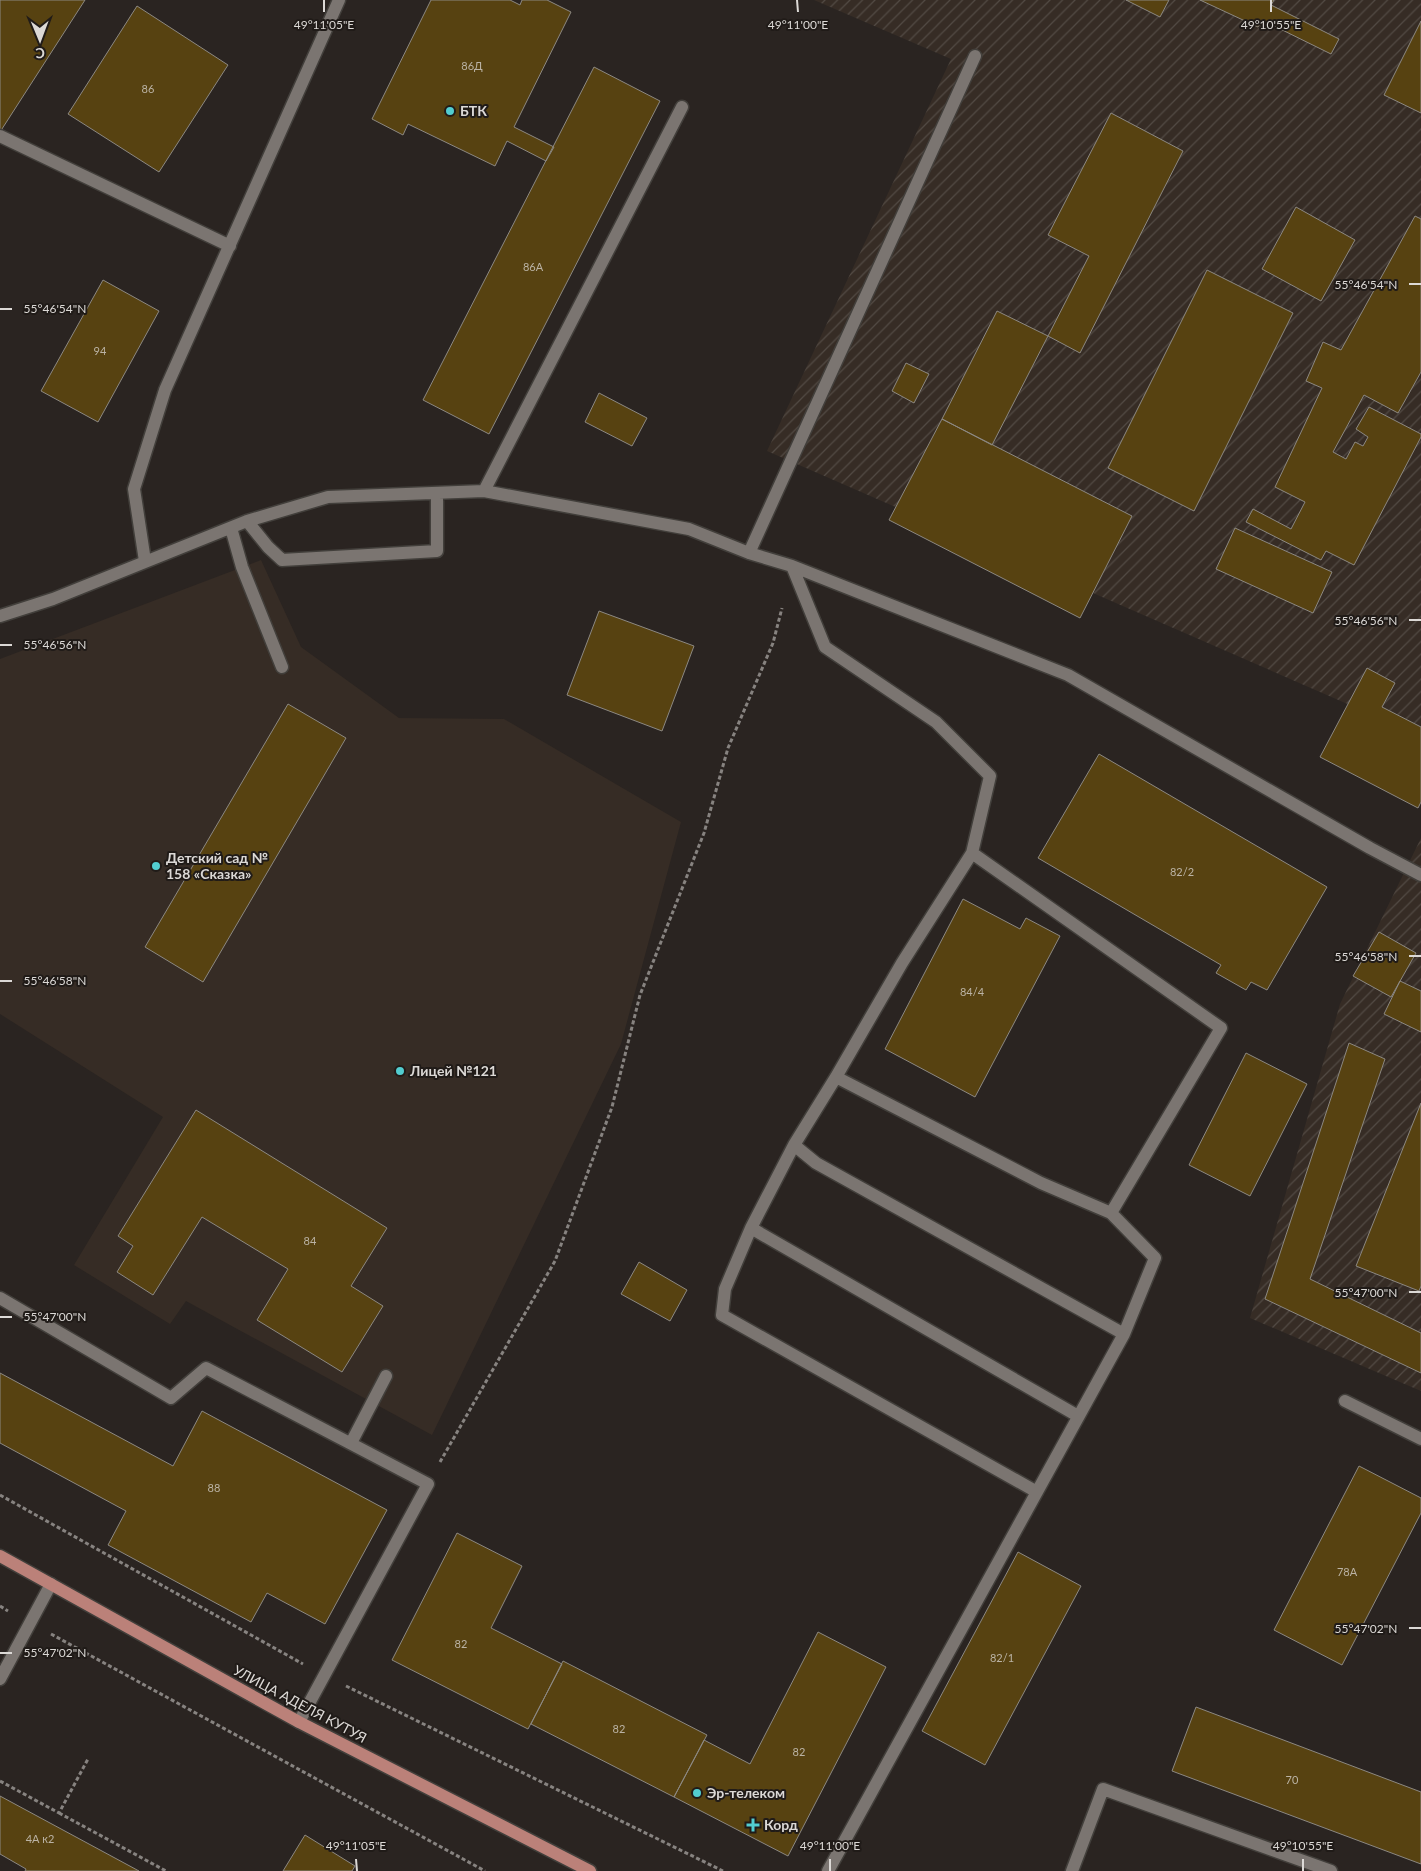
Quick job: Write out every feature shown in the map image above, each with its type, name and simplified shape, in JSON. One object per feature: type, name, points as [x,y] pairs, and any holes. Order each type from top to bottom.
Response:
[{"type":"main road","name":"УЛИЦА АДЕЛЯ КУТУЯ","points":[[0,1556],[299,1722],[590,1871]]},
{"type":"street","points":[[145,561],[134,489],[165,390],[339,0]]},
{"type":"street","points":[[749,553],[975,56]]},
{"type":"street","points":[[484,491],[682,107]]},
{"type":"street","points":[[0,136],[230,246]]},
{"type":"street","points":[[0,616],[53,599],[247,521],[328,497],[484,491],[689,529],[749,553],[792,566],[1068,675],[1370,848],[1421,875]]},
{"type":"street","points":[[247,521],[268,547],[282,560],[437,551],[437,493]]},
{"type":"street","points":[[231,528],[242,568],[282,667]]},
{"type":"street","points":[[792,566],[825,647],[936,722],[990,776],[972,853],[902,963],[794,1145],[751,1228],[725,1289],[722,1314],[1037,1492]]},
{"type":"street","points":[[972,853],[1221,1028],[1111,1213]]},
{"type":"street","points":[[828,1871],[1124,1334],[1155,1258],[1111,1213],[1041,1183],[836,1077]]},
{"type":"street","points":[[794,1145],[816,1164],[1124,1334]]},
{"type":"street","points":[[751,1228],[1078,1416]]},
{"type":"street","points":[[0,1298],[171,1398],[206,1368],[351,1442],[428,1484],[299,1722]]},
{"type":"street","points":[[351,1442],[386,1376]]},
{"type":"street","points":[[1345,1401],[1421,1439]]},
{"type":"street","points":[[0,1679],[51,1584]]},
{"type":"street","points":[[1072,1871],[1103,1789],[1331,1871]]},
{"type":"path","points":[[428,1484],[555,1261],[612,1107],[640,995],[704,833],[728,748],[773,644],[792,566]]},
{"type":"path","points":[[0,1495],[324,1675],[723,1871]]},
{"type":"path","points":[[0,1606],[485,1871]]},
{"type":"path","points":[[59,1813],[88,1759]]},
{"type":"path","points":[[0,1781],[166,1871]]},
{"type":"shaded area","points":[[814,0],[1421,0],[1421,736],[767,451],[951,59]]},
{"type":"shaded area","name":"Лицей №121","points":[[261,560],[301,647],[399,718],[504,719],[681,822],[621,1044],[432,1435],[186,1301],[170,1324],[74,1265],[163,1117],[0,1014],[0,659]]},
{"type":"shaded area","points":[[1421,838],[1421,1391],[1250,1318],[1340,1004]]},
{"type":"building","points":[[0,0],[85,0],[0,132]]},
{"type":"building","points":[[431,0],[510,0],[520,5],[522,0],[547,0],[571,12],[514,127],[554,147],[546,161],[507,141],[495,166],[408,124],[403,135],[372,119]]},
{"type":"building","points":[[1126,0],[1169,0],[1160,17]]},
{"type":"building","points":[[1200,0],[1274,0],[1271,5],[1339,39],[1331,54],[1262,20],[1258,27]]},
{"type":"building","points":[[137,6],[228,65],[159,172],[68,114]]},
{"type":"building","points":[[1421,21],[1421,113],[1384,95]]},
{"type":"building","points":[[594,67],[660,101],[489,434],[423,400]]},
{"type":"building","points":[[1111,113],[1183,151],[1080,353],[1048,336],[1089,256],[1048,235]]},
{"type":"building","points":[[1296,207],[1355,240],[1321,301],[1262,269]]},
{"type":"building","points":[[1415,216],[1421,219],[1421,372],[1398,413],[1364,395],[1333,452],[1346,459],[1355,442],[1363,446],[1368,437],[1356,429],[1369,407],[1421,434],[1421,437],[1354,565],[1326,551],[1321,560],[1246,522],[1253,509],[1291,529],[1305,502],[1275,487],[1322,388],[1306,381],[1323,342],[1341,350]]},
{"type":"building","points":[[1207,270],[1293,313],[1194,511],[1108,468]]},
{"type":"building","points":[[103,280],[159,311],[98,422],[41,391]]},
{"type":"building","points":[[997,311],[1048,336],[992,445],[942,419]]},
{"type":"building","points":[[906,363],[929,374],[914,403],[892,391]]},
{"type":"building","points":[[599,393],[647,418],[632,446],[585,422]]},
{"type":"building","points":[[942,419],[1132,516],[1080,618],[889,520]]},
{"type":"building","points":[[1235,528],[1332,572],[1313,613],[1216,569]]},
{"type":"building","points":[[599,611],[694,646],[662,731],[567,695]]},
{"type":"building","points":[[1367,668],[1395,683],[1382,707],[1421,727],[1421,802],[1418,808],[1320,757]]},
{"type":"building","points":[[288,704],[346,738],[203,982],[145,947]]},
{"type":"building","points":[[1099,754],[1327,887],[1267,990],[1251,982],[1246,990],[1216,973],[1221,965],[1038,858]]},
{"type":"building","points":[[963,899],[1020,929],[1026,918],[1060,936],[975,1097],[885,1049]]},
{"type":"building","points":[[1379,932],[1416,953],[1391,997],[1353,976]]},
{"type":"building","points":[[1400,981],[1421,991],[1421,1032],[1384,1014]]},
{"type":"building","points":[[1349,1043],[1385,1059],[1310,1279],[1421,1333],[1421,1373],[1265,1299]]},
{"type":"building","points":[[1246,1053],[1307,1084],[1250,1196],[1189,1165]]},
{"type":"building","points":[[1421,1103],[1421,1286],[1419,1291],[1356,1266]]},
{"type":"building","points":[[196,1110],[387,1228],[351,1286],[383,1306],[342,1372],[257,1320],[288,1269],[202,1217],[153,1295],[117,1272],[133,1246],[118,1236]]},
{"type":"building","points":[[639,1262],[687,1290],[670,1321],[621,1294]]},
{"type":"building","points":[[0,1373],[173,1466],[202,1411],[387,1510],[325,1624],[267,1593],[251,1622],[108,1545],[126,1511],[0,1443]]},
{"type":"building","points":[[1359,1466],[1421,1498],[1421,1513],[1342,1665],[1274,1630]]},
{"type":"building","points":[[457,1533],[522,1566],[491,1628],[562,1664],[528,1729],[392,1660]]},
{"type":"building","points":[[1018,1552],[1081,1586],[985,1765],[922,1731]]},
{"type":"building","points":[[818,1632],[886,1667],[788,1856],[674,1797],[704,1740],[750,1764]]},
{"type":"building","points":[[563,1661],[707,1735],[674,1797],[531,1724]]},
{"type":"building","points":[[1196,1707],[1421,1792],[1421,1864],[1172,1771]]},
{"type":"building","points":[[0,1796],[139,1871],[25,1871],[26,1869],[0,1854]]},
{"type":"building","points":[[305,1835],[355,1866],[352,1871],[283,1871]]},
{"type":"place","name":"БТК","points":[[450,111]]},
{"type":"place","name":"Детский сад № 158 «Сказка»","points":[[156,866]]},
{"type":"place","name":"Лицей №121","points":[[400,1071]]},
{"type":"place","name":"Эр-телеком","points":[[697,1793]]},
{"type":"place","name":"Корд","points":[[753,1825]]}]
